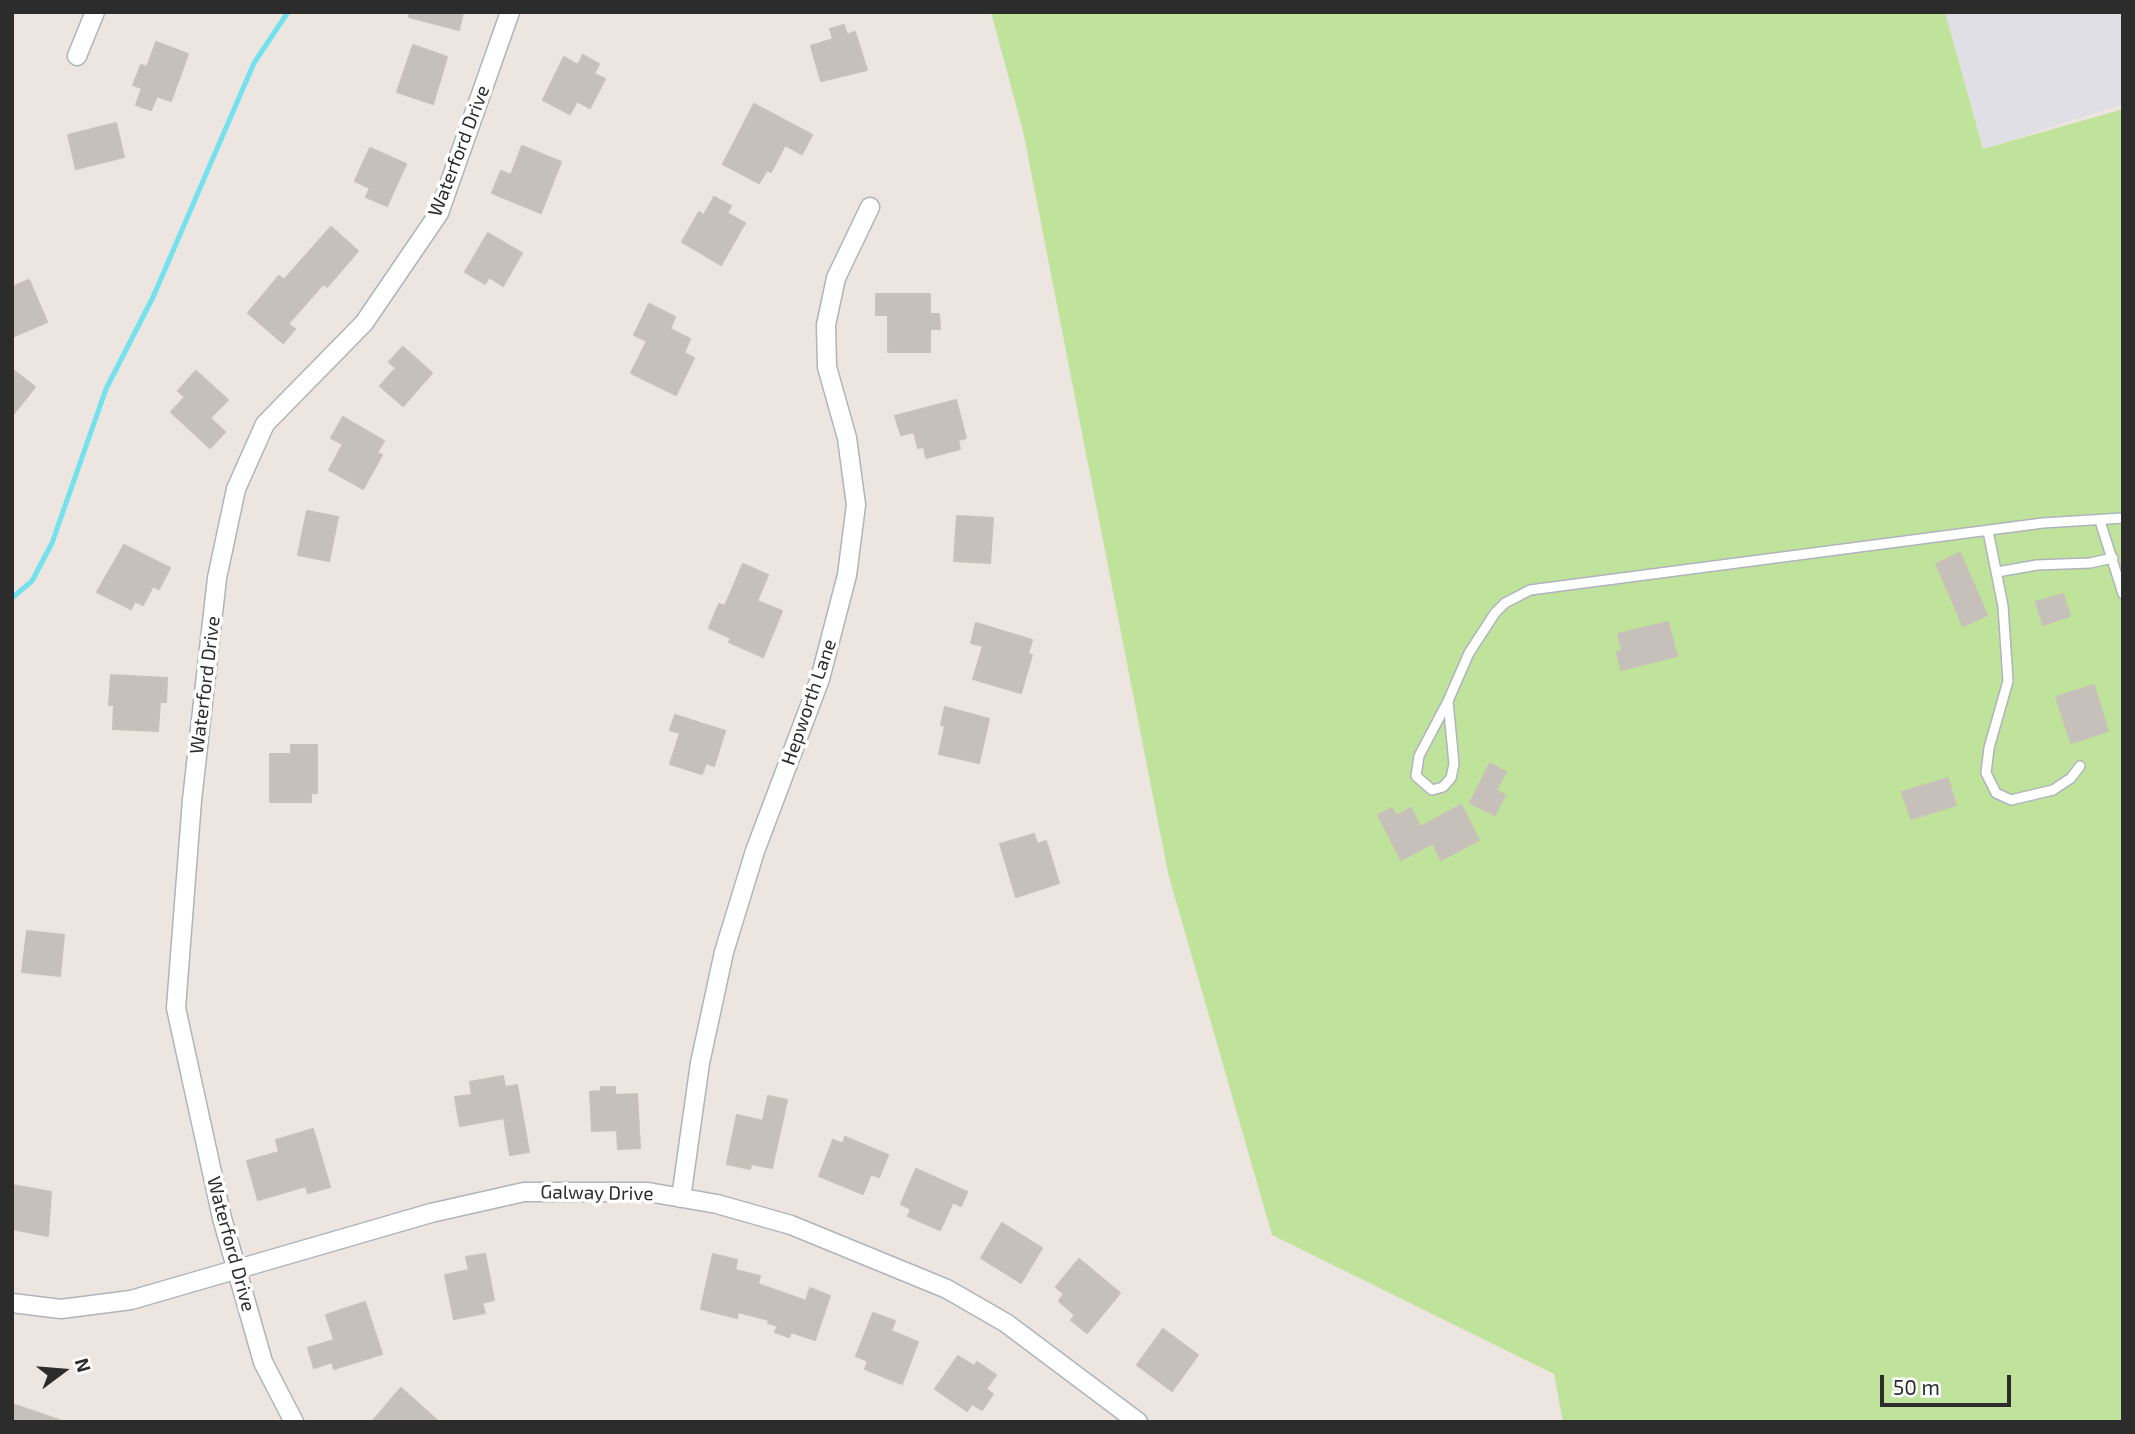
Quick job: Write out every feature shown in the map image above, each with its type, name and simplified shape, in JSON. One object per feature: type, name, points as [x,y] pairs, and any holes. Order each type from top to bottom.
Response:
[{"type":"street","points":[[77,56],[94,12]]},
{"type":"street","name":"Waterford Drive","points":[[294,1422],[263,1362],[222,1218],[176,1008],[197,758],[217,578],[236,489],[265,424],[364,323],[439,213],[510,12]]},
{"type":"street","name":"Hepworth Lane","points":[[681,1198],[700,1063],[724,952],[755,851],[820,679],[847,575],[856,505],[847,438],[827,367],[825,325],[836,278],[870,207]]},
{"type":"street","name":"Galway Drive","points":[[12,1303],[61,1309],[131,1300],[431,1213],[524,1192],[648,1192],[717,1204],[791,1226],[947,1289],[1006,1323],[1139,1422]]},
{"type":"lane","points":[[1448,701],[1454,751],[1453,771],[1443,787],[1432,790],[1416,776],[1419,756],[1469,653],[1504,603],[1530,590],[2043,523],[2123,519]]},
{"type":"lane","points":[[2100,521],[2123,594]]},
{"type":"lane","points":[[1988,531],[2003,606],[2008,681],[1989,748],[1986,773],[1996,793],[2011,800],[2053,790],[2071,778],[2080,766]]},
{"type":"lane","points":[[1997,572],[2037,565],[2090,564],[2113,558]]},
{"type":"shaded area","points":[[1945,12],[2123,12],[2123,104],[1983,149]]},
{"type":"green space","points":[[991,12],[1945,12],[1983,149],[2123,109],[2123,1422],[1563,1422],[1554,1374],[1272,1235],[1168,873],[1023,131]]},
{"type":"building","points":[[410,12],[463,12],[459,30],[409,17]]},
{"type":"building","points":[[844,25],[847,35],[855,32],[867,70],[821,81],[811,46],[833,39],[830,29]]},
{"type":"building","points":[[156,42],[188,54],[171,101],[157,96],[151,110],[136,105],[142,88],[133,85],[141,65],[147,67]]},
{"type":"building","points":[[413,45],[447,57],[433,104],[397,92]]},
{"type":"building","points":[[583,55],[599,64],[594,74],[605,79],[590,108],[577,101],[570,114],[543,100],[564,57],[578,65]]},
{"type":"building","points":[[754,104],[812,135],[802,154],[785,145],[771,172],[767,170],[759,183],[723,164]]},
{"type":"building","points":[[116,123],[124,157],[76,169],[68,135]]},
{"type":"building","points":[[522,146],[561,162],[541,213],[492,193],[501,171],[511,175]]},
{"type":"building","points":[[370,148],[406,164],[387,206],[366,197],[370,188],[355,181]]},
{"type":"building","points":[[714,197],[731,206],[727,213],[745,223],[721,265],[682,242],[699,212],[704,215]]},
{"type":"building","points":[[331,227],[358,251],[327,287],[323,284],[288,324],[295,329],[283,343],[248,313],[279,276],[284,280]]},
{"type":"building","points":[[488,233],[522,253],[503,286],[489,277],[485,284],[465,272]]},
{"type":"building","points":[[29,280],[47,322],[12,337],[12,287]]},
{"type":"building","points":[[876,294],[930,294],[930,314],[939,314],[940,329],[930,329],[930,352],[888,352],[888,315],[876,315]]},
{"type":"building","points":[[649,304],[675,317],[670,329],[690,339],[684,353],[694,358],[676,395],[631,373],[647,341],[634,335]]},
{"type":"building","points":[[403,347],[432,373],[403,406],[380,386],[396,368],[389,362]]},
{"type":"building","points":[[12,369],[35,387],[12,416]]},
{"type":"building","points":[[196,371],[228,400],[210,418],[225,432],[210,448],[171,412],[185,397],[178,391]]},
{"type":"building","points":[[956,400],[966,438],[958,440],[960,449],[926,458],[924,447],[918,448],[914,432],[901,435],[895,416]]},
{"type":"building","points":[[343,417],[384,441],[377,453],[382,455],[363,489],[329,470],[343,444],[331,438]]},
{"type":"building","points":[[307,511],[338,517],[329,561],[298,555]]},
{"type":"building","points":[[957,516],[993,518],[990,563],[954,561]]},
{"type":"building","points":[[124,545],[170,568],[159,589],[153,586],[143,605],[135,601],[131,609],[97,592]]},
{"type":"building","points":[[1960,553],[1987,615],[1963,626],[1936,564]]},
{"type":"building","points":[[743,564],[768,575],[757,601],[782,611],[763,657],[729,642],[731,638],[709,628],[719,604],[725,606]]},
{"type":"building","points":[[2063,594],[2070,616],[2043,625],[2036,602]]},
{"type":"building","points":[[1668,622],[1677,656],[1621,670],[1617,652],[1622,651],[1618,634]]},
{"type":"building","points":[[976,623],[1032,640],[1028,654],[1032,655],[1021,693],[973,679],[983,646],[971,643]]},
{"type":"building","points":[[111,675],[167,678],[166,702],[160,702],[158,731],[113,729],[114,705],[109,705]]},
{"type":"building","points":[[2094,685],[2108,731],[2071,743],[2056,697]]},
{"type":"building","points":[[945,707],[989,719],[979,763],[939,754],[945,726],[941,725]]},
{"type":"building","points":[[675,715],[725,731],[714,766],[706,763],[702,774],[670,764],[680,733],[670,730]]},
{"type":"building","points":[[291,745],[317,745],[317,793],[311,793],[311,802],[270,802],[270,754],[291,754]]},
{"type":"building","points":[[1490,763],[1506,772],[1496,790],[1505,795],[1495,815],[1470,803]]},
{"type":"building","points":[[1948,778],[1956,805],[1911,819],[1902,792]]},
{"type":"building","points":[[1461,805],[1479,840],[1441,860],[1433,843],[1401,860],[1378,815],[1392,808],[1396,816],[1411,808],[1420,827]]},
{"type":"building","points":[[1034,834],[1037,844],[1046,841],[1059,883],[1016,897],[1000,844]]},
{"type":"building","points":[[27,931],[64,935],[60,976],[22,972]]},
{"type":"building","points":[[503,1076],[505,1087],[517,1085],[529,1152],[510,1155],[504,1118],[460,1126],[455,1097],[472,1095],[470,1082]]},
{"type":"building","points":[[601,1087],[615,1087],[615,1095],[637,1094],[640,1148],[618,1149],[617,1130],[592,1131],[590,1092],[601,1091]]},
{"type":"building","points":[[768,1096],[787,1100],[772,1168],[751,1164],[750,1169],[727,1164],[737,1115],[763,1121]]},
{"type":"building","points":[[313,1129],[330,1187],[308,1193],[306,1186],[258,1200],[247,1161],[279,1152],[276,1140]]},
{"type":"building","points":[[845,1137],[888,1155],[879,1177],[871,1174],[863,1194],[819,1176],[833,1140],[843,1144]]},
{"type":"building","points":[[916,1169],[967,1192],[961,1206],[953,1202],[940,1230],[908,1216],[911,1209],[901,1204]]},
{"type":"building","points":[[12,1185],[51,1192],[48,1236],[12,1229]]},
{"type":"building","points":[[1002,1223],[1042,1248],[1021,1283],[981,1258]]},
{"type":"building","points":[[485,1254],[494,1300],[482,1303],[485,1313],[454,1319],[445,1275],[469,1270],[466,1257]]},
{"type":"building","points":[[713,1254],[737,1260],[735,1270],[760,1276],[758,1284],[806,1301],[810,1288],[830,1296],[815,1340],[791,1332],[789,1337],[775,1332],[778,1326],[768,1323],[769,1320],[738,1312],[737,1318],[701,1309]]},
{"type":"building","points":[[1079,1259],[1120,1293],[1087,1333],[1071,1320],[1075,1315],[1059,1301],[1064,1294],[1056,1287]]},
{"type":"building","points":[[365,1302],[382,1354],[334,1369],[332,1362],[314,1368],[308,1348],[334,1340],[326,1315]]},
{"type":"building","points":[[873,1313],[895,1321],[891,1331],[918,1342],[902,1384],[865,1369],[868,1361],[856,1356]]},
{"type":"building","points":[[1163,1329],[1198,1355],[1172,1391],[1137,1365]]},
{"type":"building","points":[[958,1356],[974,1366],[977,1362],[996,1375],[986,1389],[993,1394],[982,1410],[972,1404],[967,1411],[935,1389]]},
{"type":"building","points":[[401,1388],[439,1422],[372,1422]]},
{"type":"building","points":[[12,1404],[59,1420],[12,1422]]},
{"type":"waterway","points":[[12,598],[32,581],[52,543],[106,389],[153,297],[254,63],[288,12]]}]
